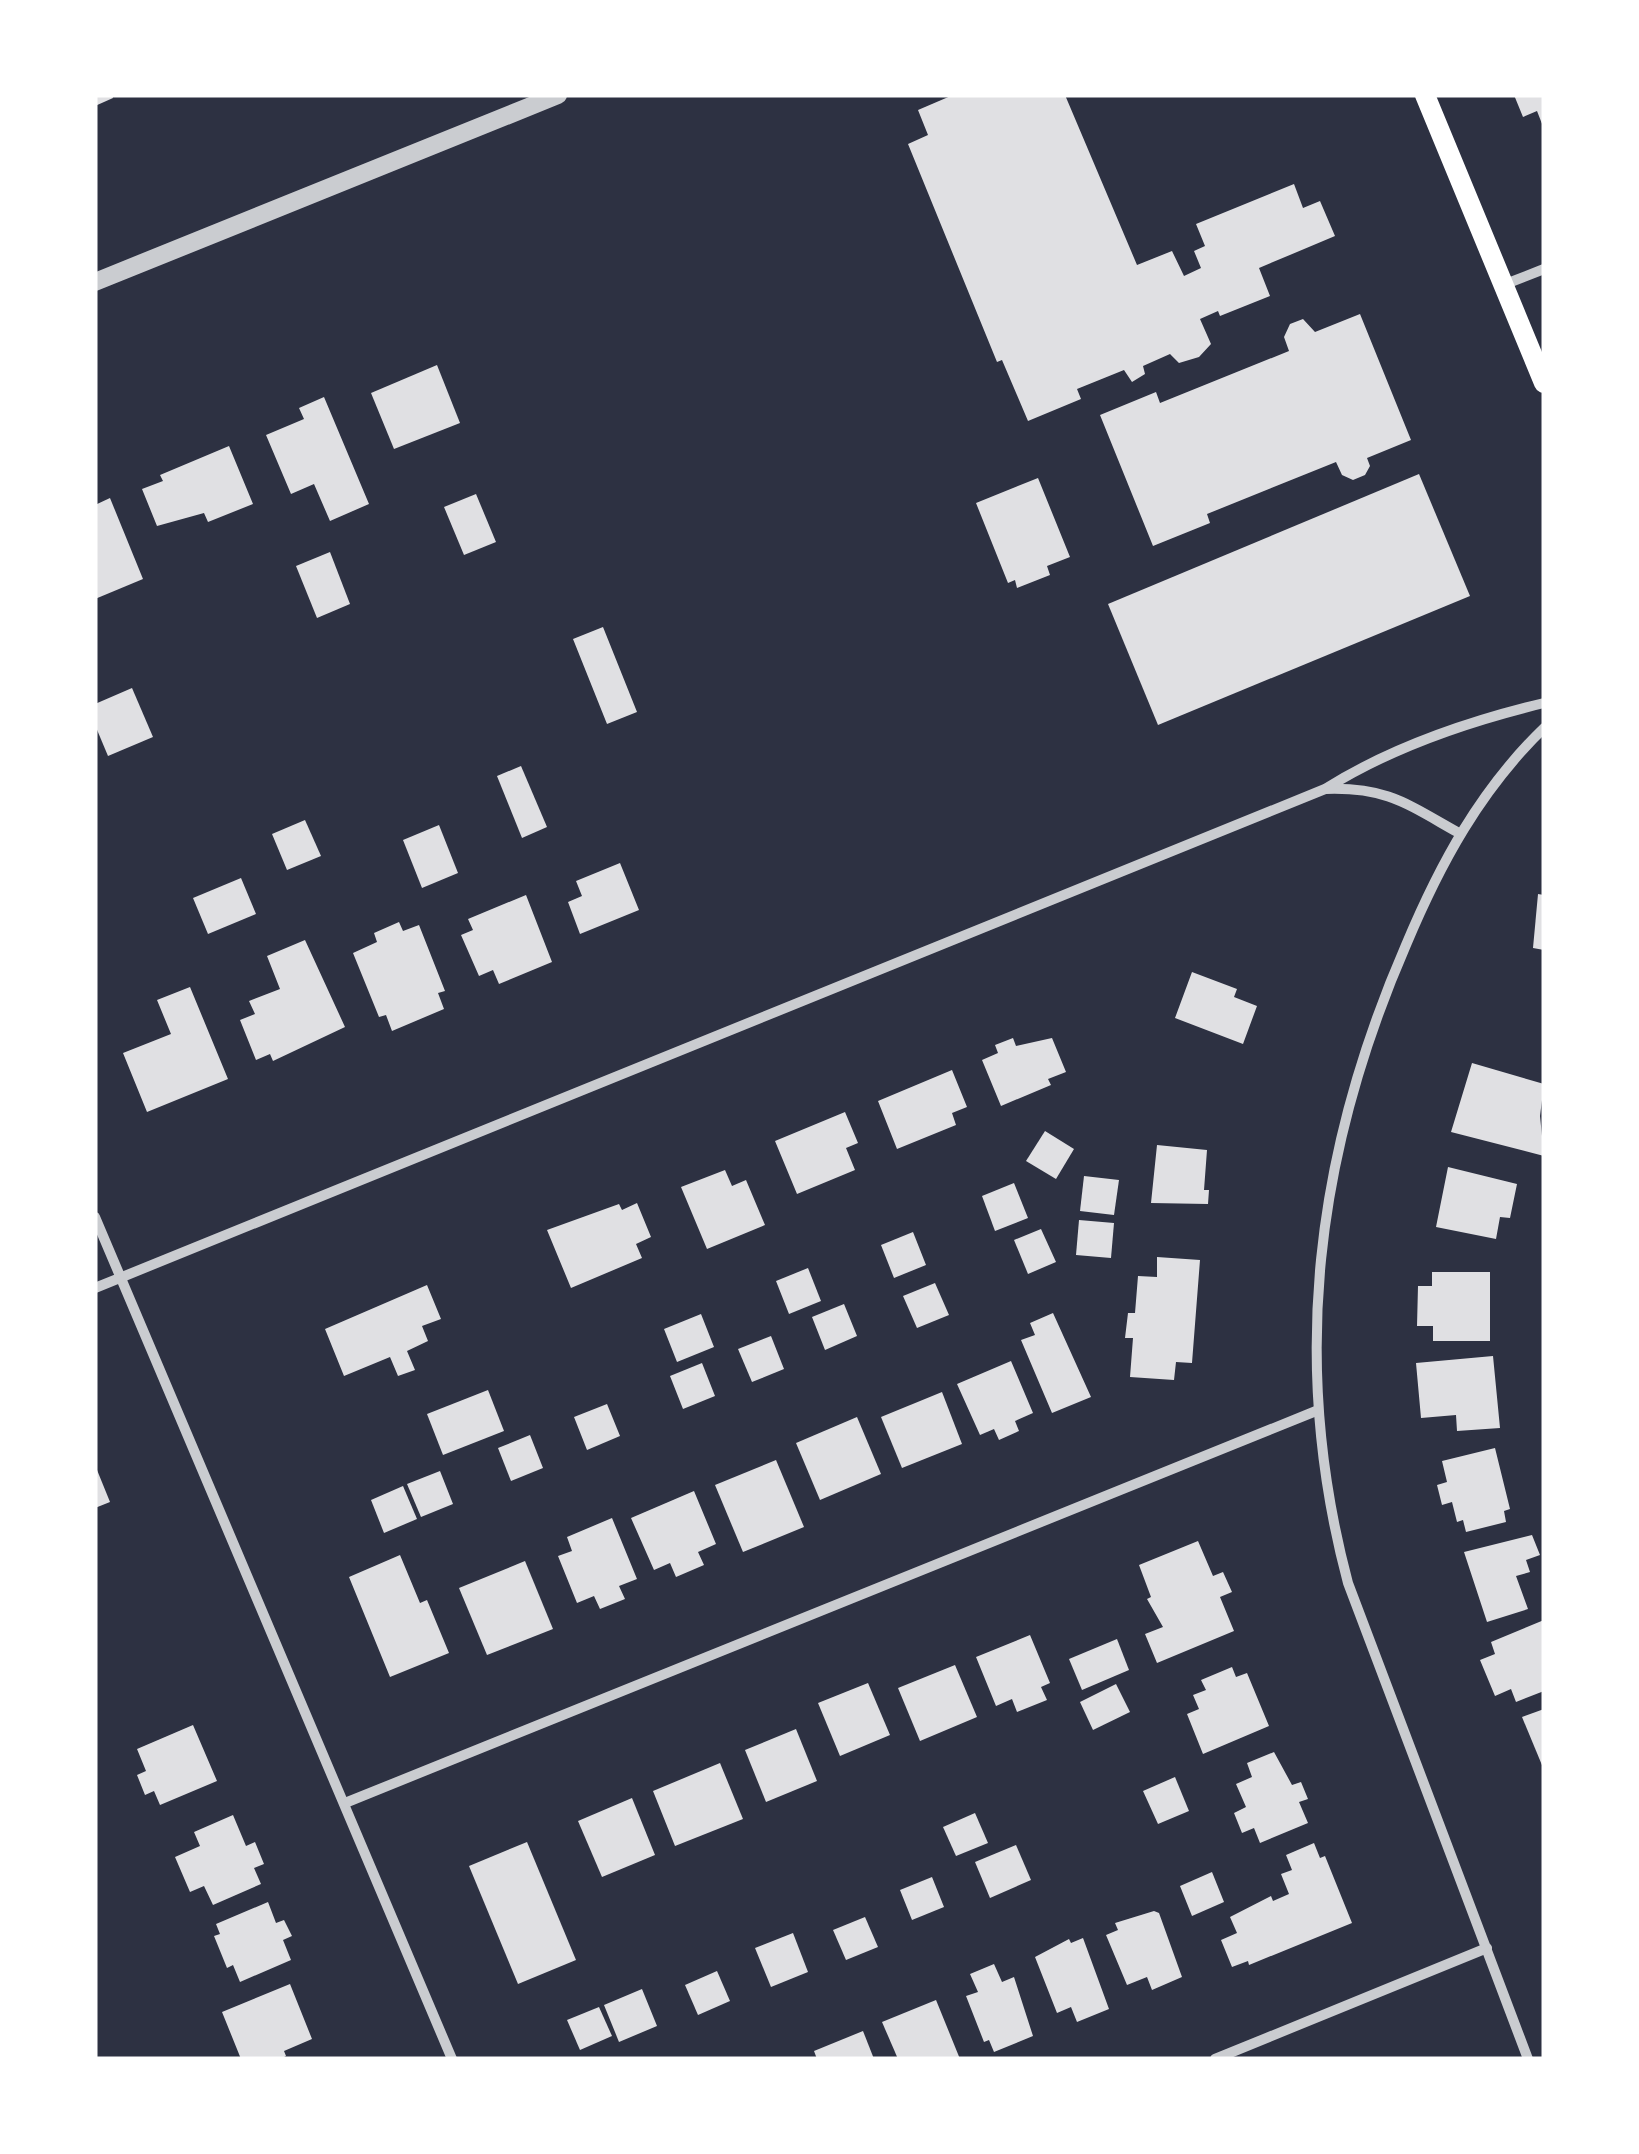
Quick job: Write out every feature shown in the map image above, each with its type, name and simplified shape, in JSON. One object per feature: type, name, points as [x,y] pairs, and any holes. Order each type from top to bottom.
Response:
[{"type":"main road","points":[[1425,95],[1544,383]]},
{"type":"street","points":[[95,282],[558,95]]},
{"type":"street","points":[[1504,285],[1544,268]]},
{"type":"street","points":[[95,1288],[1325,789],[1375,760],[1493,717],[1544,704]]},
{"type":"street","points":[[1528,2059],[1348,1583],[1329,1512],[1316,1412],[1321,1253],[1349,1092],[1375,1016],[1459,833],[1506,768],[1544,728]]},
{"type":"street","points":[[1325,789],[1367,788],[1386,792],[1459,833]]},
{"type":"street","points":[[95,1218],[452,2059]]},
{"type":"street","points":[[345,1803],[1316,1412]]},
{"type":"street","points":[[1215,2059],[1486,1948]]},
{"type":"building","points":[[95,95],[112,95],[113,98],[95,106]]},
{"type":"building","points":[[953,95],[1065,95],[1137,265],[1172,251],[1184,276],[1201,268],[1194,251],[1205,246],[1196,224],[1294,184],[1303,208],[1320,201],[1335,236],[1259,268],[1270,296],[1220,316],[1218,311],[1200,319],[1211,344],[1199,357],[1179,363],[1170,354],[1143,366],[1145,374],[1132,382],[1124,370],[1077,389],[1081,399],[1028,421],[1002,360],[997,362],[908,144],[928,135],[918,110]]},
{"type":"building","points":[[1514,95],[1544,95],[1544,129],[1537,111],[1523,117]]},
{"type":"building","points":[[1360,314],[1411,440],[1367,458],[1370,466],[1365,475],[1353,480],[1342,475],[1336,462],[1207,514],[1210,523],[1153,546],[1100,415],[1156,392],[1160,403],[1289,351],[1284,337],[1290,324],[1303,319],[1315,332]]},
{"type":"building","points":[[437,365],[460,423],[394,449],[371,393]]},
{"type":"building","points":[[324,397],[369,504],[330,521],[314,484],[291,494],[266,435],[304,419],[299,408]]},
{"type":"building","points":[[229,446],[253,504],[208,522],[204,513],[157,526],[142,489],[163,481],[160,475]]},
{"type":"building","points":[[1419,474],[1470,596],[1158,725],[1108,604]]},
{"type":"building","points":[[1038,478],[1070,557],[1047,566],[1050,575],[1017,588],[1015,580],[1008,583],[976,503]]},
{"type":"building","points":[[476,494],[496,542],[464,555],[444,507]]},
{"type":"building","points":[[110,498],[143,579],[95,599],[95,505]]},
{"type":"building","points":[[330,552],[350,604],[317,618],[296,566]]},
{"type":"building","points":[[603,627],[637,712],[607,724],[573,639]]},
{"type":"building","points":[[132,688],[153,737],[108,756],[95,725],[95,704]]},
{"type":"building","points":[[521,766],[547,827],[522,838],[497,776]]},
{"type":"building","points":[[305,820],[321,856],[287,870],[272,834]]},
{"type":"building","points":[[439,825],[458,873],[422,888],[403,840]]},
{"type":"building","points":[[620,863],[639,910],[580,934],[568,902],[582,896],[576,881]]},
{"type":"building","points":[[241,878],[256,914],[208,934],[193,898]]},
{"type":"building","points":[[1538,894],[1544,895],[1544,950],[1533,948]]},
{"type":"building","points":[[526,895],[552,962],[499,984],[493,970],[479,976],[461,935],[473,930],[468,919]]},
{"type":"building","points":[[399,922],[403,931],[419,925],[445,991],[438,993],[444,1009],[392,1031],[386,1015],[379,1017],[353,953],[377,942],[374,933]]},
{"type":"building","points":[[305,940],[345,1027],[273,1061],[270,1054],[256,1060],[240,1020],[255,1014],[249,1001],[280,989],[267,956]]},
{"type":"building","points":[[1192,972],[1237,989],[1234,997],[1257,1006],[1243,1044],[1175,1018]]},
{"type":"building","points":[[190,987],[228,1079],[147,1112],[123,1053],[171,1034],[157,1000]]},
{"type":"building","points":[[1013,1038],[1016,1046],[1052,1038],[1066,1072],[1048,1079],[1051,1085],[1001,1106],[982,1060],[998,1053],[995,1045]]},
{"type":"building","points":[[1472,1063],[1544,1084],[1540,1116],[1544,1156],[1451,1132]]},
{"type":"building","points":[[952,1070],[967,1107],[952,1113],[956,1125],[897,1149],[878,1101]]},
{"type":"building","points":[[845,1112],[858,1143],[846,1148],[855,1170],[797,1194],[775,1141]]},
{"type":"building","points":[[1045,1131],[1074,1149],[1056,1179],[1026,1161]]},
{"type":"building","points":[[1157,1145],[1207,1150],[1204,1190],[1209,1190],[1208,1204],[1151,1203]]},
{"type":"building","points":[[1448,1167],[1517,1184],[1510,1218],[1500,1217],[1496,1239],[1436,1227]]},
{"type":"building","points":[[725,1170],[732,1186],[746,1180],[765,1225],[707,1249],[681,1187]]},
{"type":"building","points":[[1084,1176],[1119,1180],[1114,1215],[1080,1211]]},
{"type":"building","points":[[1014,1183],[1028,1218],[995,1231],[982,1196]]},
{"type":"building","points":[[637,1203],[651,1237],[636,1244],[642,1258],[571,1288],[547,1230],[619,1204],[622,1210]]},
{"type":"building","points":[[1079,1220],[1114,1223],[1111,1258],[1076,1255]]},
{"type":"building","points":[[1041,1229],[1056,1262],[1028,1274],[1014,1240]]},
{"type":"building","points":[[913,1232],[926,1265],[894,1278],[881,1245]]},
{"type":"building","points":[[1157,1257],[1200,1260],[1192,1363],[1176,1362],[1174,1380],[1130,1377],[1133,1338],[1125,1338],[1128,1313],[1135,1313],[1138,1276],[1157,1277]]},
{"type":"building","points":[[808,1268],[821,1301],[789,1314],[776,1281]]},
{"type":"building","points":[[1432,1272],[1490,1272],[1490,1341],[1433,1341],[1433,1326],[1417,1326],[1418,1286],[1432,1286]]},
{"type":"building","points":[[935,1283],[949,1315],[917,1328],[903,1296]]},
{"type":"building","points":[[427,1285],[441,1319],[422,1326],[428,1341],[407,1351],[415,1370],[398,1376],[390,1357],[344,1376],[325,1329]]},
{"type":"building","points":[[844,1304],[857,1336],[825,1350],[812,1317]]},
{"type":"building","points":[[1053,1313],[1091,1397],[1052,1413],[1021,1340],[1035,1335],[1030,1323]]},
{"type":"building","points":[[701,1314],[714,1347],[677,1362],[664,1329]]},
{"type":"building","points":[[771,1336],[784,1369],[752,1382],[738,1349]]},
{"type":"building","points":[[1493,1356],[1500,1428],[1457,1431],[1456,1415],[1421,1418],[1416,1363]]},
{"type":"building","points":[[1011,1361],[1033,1413],[1015,1421],[1019,1431],[999,1440],[994,1429],[980,1435],[957,1384]]},
{"type":"building","points":[[702,1363],[715,1396],[683,1409],[670,1376]]},
{"type":"building","points":[[488,1390],[504,1431],[443,1455],[427,1414]]},
{"type":"building","points":[[942,1392],[962,1444],[902,1468],[881,1417]]},
{"type":"building","points":[[607,1404],[620,1436],[587,1450],[574,1417]]},
{"type":"building","points":[[857,1417],[881,1474],[820,1500],[796,1443]]},
{"type":"building","points":[[530,1435],[543,1468],[511,1481],[498,1448]]},
{"type":"building","points":[[1495,1448],[1510,1509],[1504,1511],[1506,1522],[1466,1532],[1463,1520],[1457,1522],[1452,1502],[1442,1505],[1437,1485],[1447,1482],[1442,1461]]},
{"type":"building","points":[[776,1460],[804,1527],[743,1552],[715,1485]]},
{"type":"building","points":[[95,1465],[110,1502],[95,1508]]},
{"type":"building","points":[[440,1471],[453,1504],[421,1517],[407,1484]]},
{"type":"building","points":[[403,1486],[417,1519],[384,1533],[371,1500]]},
{"type":"building","points":[[694,1491],[716,1544],[698,1552],[704,1565],[676,1577],[670,1563],[654,1570],[631,1518]]},
{"type":"building","points":[[612,1518],[637,1579],[619,1586],[625,1599],[600,1609],[594,1596],[577,1603],[558,1556],[572,1551],[567,1537]]},
{"type":"building","points":[[1532,1535],[1540,1555],[1526,1560],[1530,1572],[1516,1576],[1528,1609],[1487,1622],[1464,1552]]},
{"type":"building","points":[[1198,1541],[1213,1576],[1223,1572],[1232,1592],[1220,1597],[1234,1631],[1157,1663],[1145,1634],[1163,1627],[1147,1599],[1151,1597],[1139,1565]]},
{"type":"building","points":[[400,1555],[420,1603],[427,1600],[449,1653],[390,1677],[349,1577]]},
{"type":"building","points":[[525,1561],[553,1629],[487,1655],[459,1588]]},
{"type":"building","points":[[1544,1620],[1544,1691],[1516,1702],[1511,1689],[1495,1696],[1480,1660],[1495,1654],[1491,1642]]},
{"type":"building","points":[[1030,1635],[1050,1683],[1041,1687],[1047,1700],[1017,1712],[1012,1699],[996,1706],[976,1657]]},
{"type":"building","points":[[1117,1639],[1129,1670],[1082,1690],[1069,1659]]},
{"type":"building","points":[[955,1665],[977,1717],[920,1741],[898,1688]]},
{"type":"building","points":[[1232,1667],[1236,1677],[1247,1673],[1269,1726],[1203,1754],[1187,1714],[1199,1709],[1193,1695],[1206,1690],[1201,1680]]},
{"type":"building","points":[[868,1683],[890,1735],[840,1756],[818,1703]]},
{"type":"building","points":[[1116,1684],[1130,1712],[1093,1730],[1080,1702]]},
{"type":"building","points":[[1544,1709],[1544,1770],[1522,1717]]},
{"type":"building","points":[[193,1725],[217,1781],[160,1805],[154,1791],[145,1795],[137,1775],[146,1771],[137,1749]]},
{"type":"building","points":[[796,1729],[817,1781],[766,1802],[745,1750]]},
{"type":"building","points":[[1274,1752],[1292,1785],[1301,1782],[1308,1799],[1299,1802],[1308,1823],[1260,1843],[1254,1828],[1242,1833],[1234,1813],[1246,1807],[1236,1784],[1252,1777],[1247,1763]]},
{"type":"building","points":[[720,1763],[743,1819],[675,1846],[653,1791]]},
{"type":"building","points":[[1175,1777],[1189,1811],[1158,1824],[1143,1791]]},
{"type":"building","points":[[632,1798],[655,1855],[602,1877],[578,1821]]},
{"type":"building","points":[[975,1813],[988,1843],[956,1856],[943,1827]]},
{"type":"building","points":[[233,1815],[246,1846],[255,1842],[264,1864],[254,1868],[261,1884],[213,1905],[204,1886],[190,1892],[175,1857],[200,1846],[194,1832]]},
{"type":"building","points":[[527,1842],[576,1960],[518,1984],[469,1866]]},
{"type":"building","points":[[1314,1843],[1320,1858],[1325,1856],[1352,1923],[1249,1965],[1248,1961],[1232,1967],[1221,1940],[1237,1933],[1230,1917],[1271,1896],[1273,1901],[1289,1894],[1281,1874],[1292,1870],[1286,1855]]},
{"type":"building","points":[[1016,1845],[1031,1880],[990,1898],[975,1862]]},
{"type":"building","points":[[1212,1872],[1224,1902],[1192,1916],[1180,1886]]},
{"type":"building","points":[[932,1877],[944,1907],[912,1920],[900,1890]]},
{"type":"building","points":[[268,1902],[276,1923],[284,1920],[292,1936],[283,1940],[291,1960],[240,1982],[233,1965],[227,1968],[214,1936],[220,1934],[216,1924]]},
{"type":"building","points":[[1154,1911],[1159,1913],[1182,1977],[1152,1990],[1147,1977],[1127,1985],[1106,1935],[1118,1930],[1115,1923]]},
{"type":"building","points":[[865,1917],[878,1947],[846,1960],[833,1930]]},
{"type":"building","points":[[793,1933],[808,1972],[771,1987],[755,1948]]},
{"type":"building","points":[[1083,1938],[1109,2009],[1077,2022],[1071,2007],[1057,2013],[1035,1957],[1069,1939],[1071,1943]]},
{"type":"building","points":[[994,1964],[1002,1982],[1014,1977],[1033,2036],[994,2052],[989,2040],[984,2042],[966,1996],[978,1992],[970,1974]]},
{"type":"building","points":[[717,1971],[730,2001],[698,2015],[685,1985]]},
{"type":"building","points":[[290,1984],[312,2039],[284,2051],[286,2056],[280,2059],[241,2059],[222,2012]]},
{"type":"building","points":[[642,1989],[657,2026],[619,2042],[604,2005]]},
{"type":"building","points":[[936,2000],[960,2059],[898,2059],[882,2022]]},
{"type":"building","points":[[599,2007],[612,2036],[580,2050],[567,2020]]},
{"type":"building","points":[[863,2031],[874,2059],[817,2059],[814,2051]]}]
